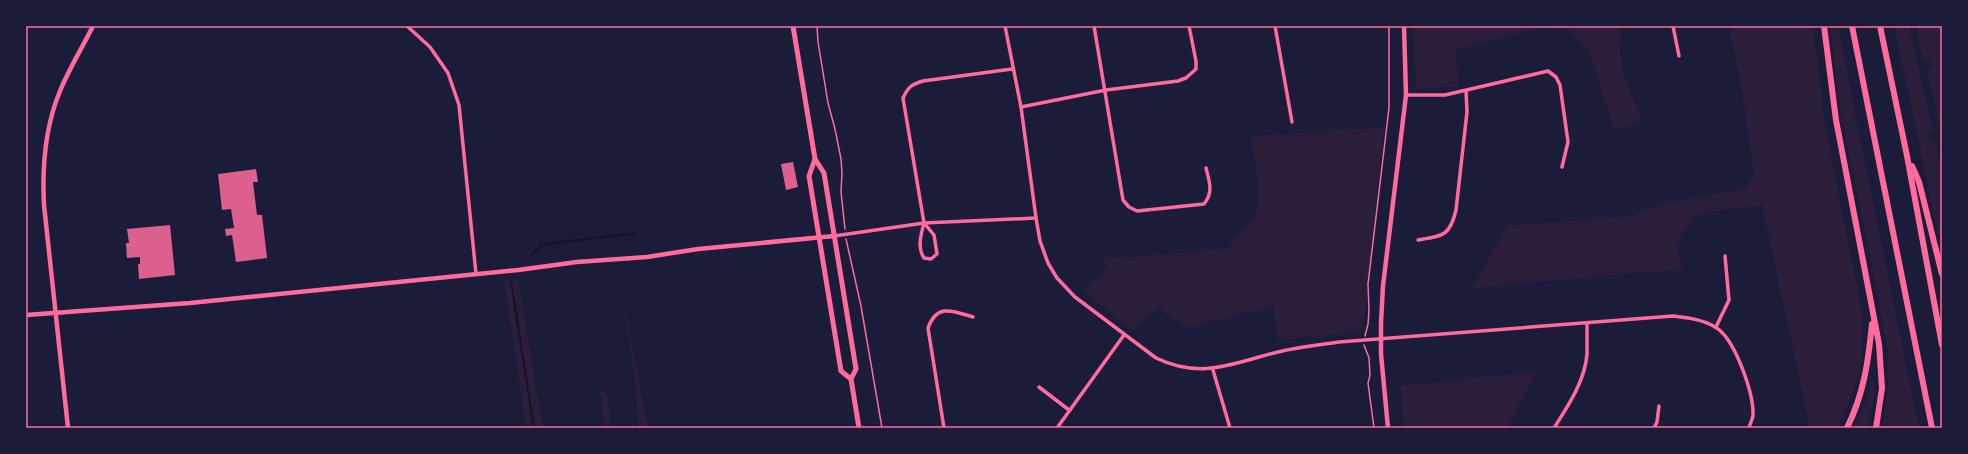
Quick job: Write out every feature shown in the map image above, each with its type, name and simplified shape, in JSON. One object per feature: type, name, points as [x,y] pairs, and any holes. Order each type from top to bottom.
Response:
[{"type":"highway","points":[[1824,26],[1836,120],[1879,344],[1882,377],[1881,402],[1876,428]]},
{"type":"highway","points":[[1852,26],[1932,428]]},
{"type":"highway","points":[[1880,26],[1908,156],[1942,345]]},
{"type":"highway","points":[[1908,156],[1919,182],[1942,274]]},
{"type":"highway","points":[[1847,428],[1863,390],[1869,361],[1873,318]]},
{"type":"main road","points":[[792,26],[815,159],[824,173],[856,369],[851,380],[859,428]]},
{"type":"main road","points":[[815,159],[809,176],[841,372],[851,380]]},
{"type":"street","points":[[68,428],[43,189],[46,145],[52,115],[59,92],[93,26]]},
{"type":"street","points":[[407,26],[430,47],[448,73],[459,105],[476,274]]},
{"type":"street","points":[[1005,26],[1020,107],[1036,218],[1044,251],[1057,278],[1075,297],[1156,358],[1170,365],[1193,369],[1213,370],[1290,349],[1339,342],[1673,316],[1690,318],[1716,327],[1741,363],[1753,416],[1749,428]]},
{"type":"street","points":[[1094,26],[1106,90],[1123,200],[1129,207],[1136,211],[1204,204],[1209,198],[1211,191],[1206,168]]},
{"type":"street","points":[[1020,107],[1106,90],[1178,81],[1186,78],[1196,69],[1196,61],[1189,26]]},
{"type":"street","points":[[1275,26],[1292,122]]},
{"type":"street","points":[[1388,428],[1381,339],[1383,286],[1406,94],[1404,26]]},
{"type":"street","points":[[1673,26],[1679,56]]},
{"type":"street","points":[[924,223],[934,235],[937,254],[931,259],[924,258],[922,255],[920,238],[924,223],[904,98],[907,89],[914,84],[923,81],[1012,69]]},
{"type":"street","points":[[1406,94],[1445,95],[1548,71],[1556,77],[1560,85],[1568,142],[1562,167]]},
{"type":"street","points":[[1418,240],[1439,237],[1449,231],[1453,223],[1456,210],[1467,112],[1466,91]]},
{"type":"street","points":[[26,315],[190,303],[476,274],[577,262],[647,257],[698,249],[834,236],[924,223],[1036,218]]},
{"type":"street","points":[[1716,327],[1729,300],[1725,256]]},
{"type":"street","points":[[944,428],[928,328],[935,314],[942,310],[955,311],[973,317]]},
{"type":"street","points":[[1554,428],[1570,402],[1584,371],[1587,355],[1586,323]]},
{"type":"street","points":[[1057,428],[1124,335]]},
{"type":"street","points":[[1213,370],[1230,428]]},
{"type":"street","points":[[1039,387],[1069,410]]},
{"type":"street","points":[[1654,428],[1657,422],[1659,406]]},
{"type":"path","points":[[817,26],[818,42],[828,104],[841,159],[843,220]]},
{"type":"path","points":[[1365,333],[1368,324],[1370,301],[1368,284],[1389,108],[1389,26]]},
{"type":"path","points":[[847,246],[862,306],[882,428]]},
{"type":"path","points":[[1364,348],[1369,358],[1370,375],[1368,383],[1374,428]]},
{"type":"shaded area","points":[[1413,26],[1547,26],[1456,50],[1458,87],[1416,89]]},
{"type":"shaded area","points":[[1547,26],[1622,26],[1620,40],[1622,72],[1643,122],[1614,129],[1589,50],[1566,29]]},
{"type":"shaded area","points":[[1729,26],[1813,26],[1825,124],[1863,317],[1861,371],[1838,428],[1810,428],[1762,205],[1695,214],[1676,246],[1683,269],[1472,288],[1507,225],[1626,217],[1663,204],[1746,188],[1754,176],[1743,95]]},
{"type":"shaded area","points":[[1830,26],[1839,26],[1855,114],[1919,428],[1882,428],[1888,390],[1888,352],[1867,240],[1840,112]]},
{"type":"shaded area","points":[[1894,26],[1909,26],[1933,131],[1928,135],[1929,140],[1936,144],[1942,169],[1942,253]]},
{"type":"shaded area","points":[[1916,26],[1942,26],[1942,138],[1927,70],[1933,67],[1930,60],[1923,61]]},
{"type":"shaded area","points":[[1384,127],[1363,330],[1278,341],[1273,306],[1189,327],[1174,319],[1158,307],[1133,331],[1083,291],[1108,268],[1100,259],[1226,249],[1257,214],[1257,176],[1251,136]]},
{"type":"shaded area","points":[[518,280],[543,428],[526,428],[504,281]]},
{"type":"shaded area","points":[[625,312],[648,428],[639,428],[634,374]]},
{"type":"shaded area","points":[[1537,371],[1507,428],[1404,428],[1400,386]]},
{"type":"shaded area","points":[[1871,382],[1875,383],[1874,400],[1868,425],[1866,428],[1853,428],[1866,401]]},
{"type":"shaded area","points":[[600,389],[607,395],[611,428],[605,428]]},
{"type":"building","points":[[793,162],[798,187],[786,190],[781,164]]},
{"type":"building","points":[[256,169],[258,182],[253,182],[257,215],[262,215],[267,258],[236,262],[232,235],[226,236],[225,229],[234,228],[231,209],[222,210],[218,174]]},
{"type":"building","points":[[170,225],[175,275],[139,279],[138,264],[140,264],[140,257],[127,258],[126,243],[129,243],[127,229]]},
{"type":"waterway","points":[[532,255],[537,249],[545,244],[636,233]]},
{"type":"waterway","points":[[511,282],[534,428]]}]
